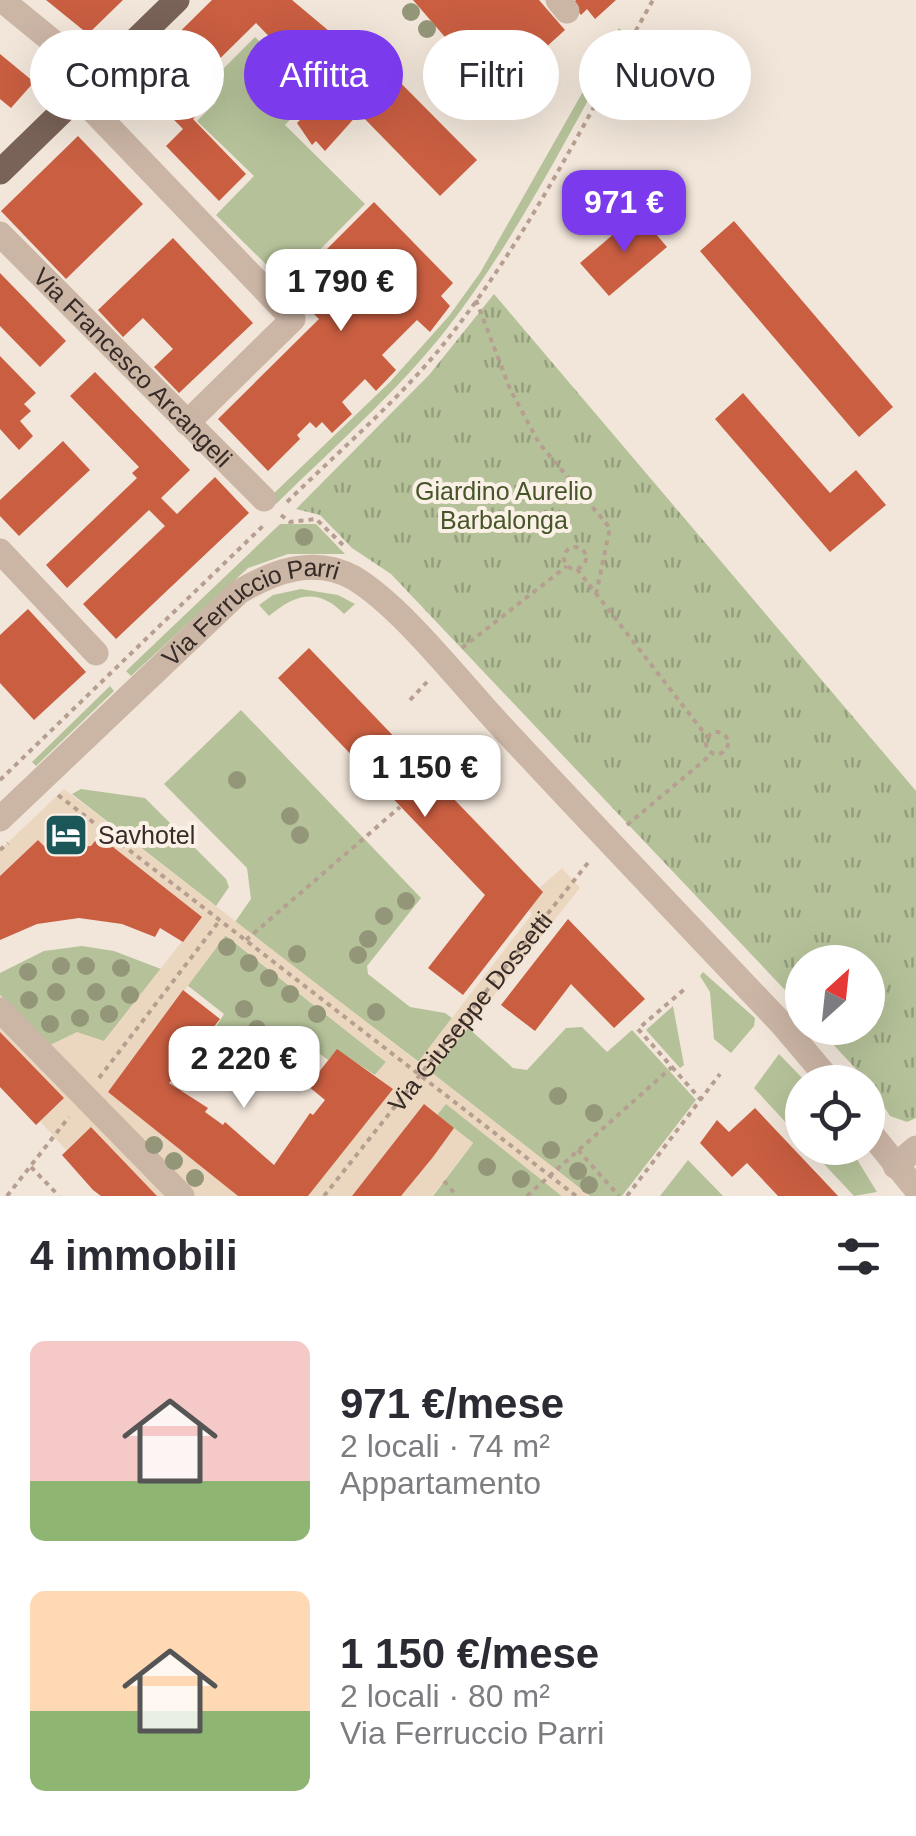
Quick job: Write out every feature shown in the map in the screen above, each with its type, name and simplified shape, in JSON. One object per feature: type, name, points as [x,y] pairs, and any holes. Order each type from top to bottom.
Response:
[{"type":"main road","points":[[146,30],[177,0]]},
{"type":"main road","points":[[0,172],[53,120]]},
{"type":"street","points":[[2,0],[32,30]]},
{"type":"street","points":[[117,120],[293,319],[187,423]]},
{"type":"street","name":"Via Francesco Arcangeli","points":[[0,234],[264,499]]},
{"type":"street","points":[[0,552],[96,653]]},
{"type":"street","name":"Via Ferruccio Parri","points":[[0,820],[240,592],[273,572],[312,567],[351,576],[380,598],[431,651],[817,1065]]},
{"type":"street","points":[[0,1010],[182,1196]]},
{"type":"street","points":[[895,1166],[916,1148]]},
{"type":"street","points":[[885,1153],[916,1189]]},
{"type":"path","points":[[0,780],[401,392],[476,300],[524,227],[653,0]]},
{"type":"path","points":[[476,300],[510,389],[539,443],[610,528],[596,594]]},
{"type":"path","points":[[567,566],[565,553],[580,548],[586,558],[577,569]]},
{"type":"path","points":[[567,566],[577,569],[708,738],[712,753]]},
{"type":"path","points":[[455,654],[567,566]]},
{"type":"path","points":[[410,700],[436,673]]},
{"type":"path","points":[[624,827],[712,753],[726,750],[728,739],[719,732],[708,738]]},
{"type":"path","points":[[58,795],[576,1196]]},
{"type":"path","points":[[246,940],[400,807]]},
{"type":"path","name":"Via Giuseppe Dossetti","points":[[324,1196],[574,874]]},
{"type":"path","points":[[7,1196],[220,920]]},
{"type":"path","points":[[686,988],[638,1029],[702,1100]]},
{"type":"path","points":[[526,1196],[672,1068]]},
{"type":"path","points":[[627,1196],[720,1074]]},
{"type":"path","points":[[578,1150],[619,1196]]},
{"type":"path","points":[[30,1166],[59,1196]]},
{"type":"path","points":[[444,1181],[457,1196]]},
{"type":"green space","points":[[244,48],[244,120],[290,120],[285,125],[365,204],[286,284],[216,215],[254,176],[197,121],[224,120],[224,68]]},
{"type":"green space","points":[[579,99],[579,116],[547,174],[461,310],[396,387],[276,504],[270,497],[390,382],[449,316],[480,273]]},
{"type":"green space","name":"Giardino Aurelio Barbalonga","points":[[494,294],[916,791],[916,1118],[907,1122],[890,1116],[885,1108],[885,1065],[852,1065],[834,1045],[885,1045],[885,945],[785,945],[785,990],[391,574],[352,548],[320,515],[296,509],[429,375]]},
{"type":"green space","points":[[280,524],[316,524],[345,554],[288,554],[248,568],[131,676],[126,671]]},
{"type":"green space","points":[[301,589],[338,595],[355,604],[344,614],[325,600],[306,597],[269,616],[259,605],[273,595]]},
{"type":"green space","points":[[110,686],[114,691],[36,766],[32,762]]},
{"type":"green space","points":[[241,710],[421,898],[367,966],[368,974],[410,1007],[445,1013],[452,1018],[419,1062],[235,922],[251,899],[247,868],[164,784]]},
{"type":"green space","points":[[81,789],[145,798],[226,879],[229,887],[216,906],[72,794]]},
{"type":"green space","points":[[225,935],[386,1062],[375,1075],[337,1050],[328,1060],[312,1048],[264,1088],[214,1051],[210,1056],[202,1049],[224,1014],[187,985]]},
{"type":"green space","points":[[82,946],[114,951],[161,969],[104,1041],[49,1046],[0,995],[0,973],[44,951]]},
{"type":"green space","points":[[703,972],[755,1018],[754,1026],[731,1053],[714,1039],[710,992],[700,976]]},
{"type":"green space","points":[[673,1006],[684,1065],[680,1068],[646,1030]]},
{"type":"green space","points":[[467,1027],[513,1068],[527,1070],[566,1028],[582,1027],[607,1052],[632,1030],[696,1100],[622,1196],[590,1196],[432,1073]]},
{"type":"green space","points":[[779,1054],[790,1065],[785,1065],[785,1122],[754,1088]]},
{"type":"green space","points":[[446,1103],[562,1196],[433,1196],[473,1143],[437,1115]]},
{"type":"green space","points":[[688,1160],[723,1196],[660,1196]]},
{"type":"green space","points":[[825,1165],[860,1165],[877,1192],[854,1196]]},
{"type":"shaded area","points":[[64,789],[418,1062],[532,914],[529,910],[539,888],[562,868],[580,888],[432,1073],[590,1196],[562,1196],[446,1104],[437,1115],[423,1105],[352,1196],[308,1196],[392,1089],[375,1075],[386,1062],[226,935],[108,1092],[238,1196],[157,1196],[92,1127],[66,1150],[40,1121],[64,1098],[0,1032],[0,995],[48,1046],[77,1032],[104,1041],[201,917],[91,846],[46,848],[38,840],[0,876],[0,850]]},
{"type":"shaded area","points":[[454,1128],[473,1143],[432,1196],[401,1196]]},
{"type":"building","points":[[46,0],[123,0],[92,30],[83,30]]},
{"type":"building","points":[[212,0],[292,0],[328,30],[263,30],[256,23],[244,30],[244,35],[224,55],[224,30],[182,30]]},
{"type":"building","points":[[413,0],[539,0],[565,30],[559,35],[559,30],[439,30]]},
{"type":"building","points":[[576,0],[616,0],[595,19],[587,9],[581,15],[572,4]]},
{"type":"building","points":[[0,54],[30,79],[30,87],[11,108],[0,99]]},
{"type":"building","points":[[403,85],[423,106],[423,120],[437,120],[477,160],[440,196],[366,120],[403,120]]},
{"type":"building","points":[[174,120],[194,120],[246,174],[219,201],[166,146],[183,129]]},
{"type":"building","points":[[353,120],[325,151],[316,141],[312,145],[297,123]]},
{"type":"building","points":[[78,136],[143,204],[66,279],[1,211]]},
{"type":"building","points":[[374,202],[453,283],[441,296],[450,306],[430,332],[417,320],[382,355],[396,370],[376,391],[365,379],[342,402],[352,414],[332,433],[322,422],[316,428],[310,422],[297,435],[300,439],[268,471],[218,419],[319,319],[288,288]]},
{"type":"building","points":[[638,213],[667,247],[609,296],[580,263]]},
{"type":"building","points":[[734,221],[893,407],[859,437],[700,251]]},
{"type":"building","points":[[173,238],[253,323],[179,393],[154,367],[173,349],[143,318],[123,337],[98,310]]},
{"type":"building","points":[[0,273],[66,341],[40,367],[0,326]]},
{"type":"building","points":[[0,356],[36,393],[24,404],[31,411],[20,421],[33,436],[19,450],[0,429]]},
{"type":"building","points":[[95,372],[190,470],[161,498],[177,514],[215,477],[249,513],[116,639],[83,604],[165,526],[149,510],[67,588],[46,565],[137,478],[132,473],[139,467],[70,396]]},
{"type":"building","points":[[743,393],[830,493],[856,470],[886,505],[830,552],[715,419]]},
{"type":"building","points":[[63,441],[90,470],[19,536],[0,516],[0,500]]},
{"type":"building","points":[[28,609],[86,672],[34,720],[0,683],[0,635]]},
{"type":"building","points":[[309,648],[543,892],[463,995],[428,968],[485,895],[278,678]]},
{"type":"building","points":[[99,836],[202,917],[183,942],[160,928],[155,937],[122,924],[79,918],[37,924],[0,940],[0,876],[38,840],[46,848],[91,846]]},
{"type":"building","points":[[568,919],[645,999],[614,1028],[571,984],[535,1031],[501,1005]]},
{"type":"building","points":[[183,990],[220,1019],[206,1037],[210,1039],[169,1083],[208,1108],[205,1112],[223,1125],[225,1122],[274,1165],[310,1113],[313,1115],[325,1100],[308,1086],[337,1049],[393,1089],[308,1196],[238,1196],[108,1092]]},
{"type":"building","points":[[0,1032],[64,1098],[36,1125],[0,1087]]},
{"type":"building","points":[[424,1104],[454,1128],[433,1157],[401,1196],[352,1196]]},
{"type":"building","points":[[755,1108],[785,1140],[785,1165],[809,1165],[838,1196],[778,1196],[747,1163],[732,1177],[700,1143],[717,1120],[729,1132]]},
{"type":"building","points":[[91,1127],[157,1196],[101,1196],[93,1190],[62,1155]]},
{"type":"place","name":"Savhotel","points":[[66,835]]}]
